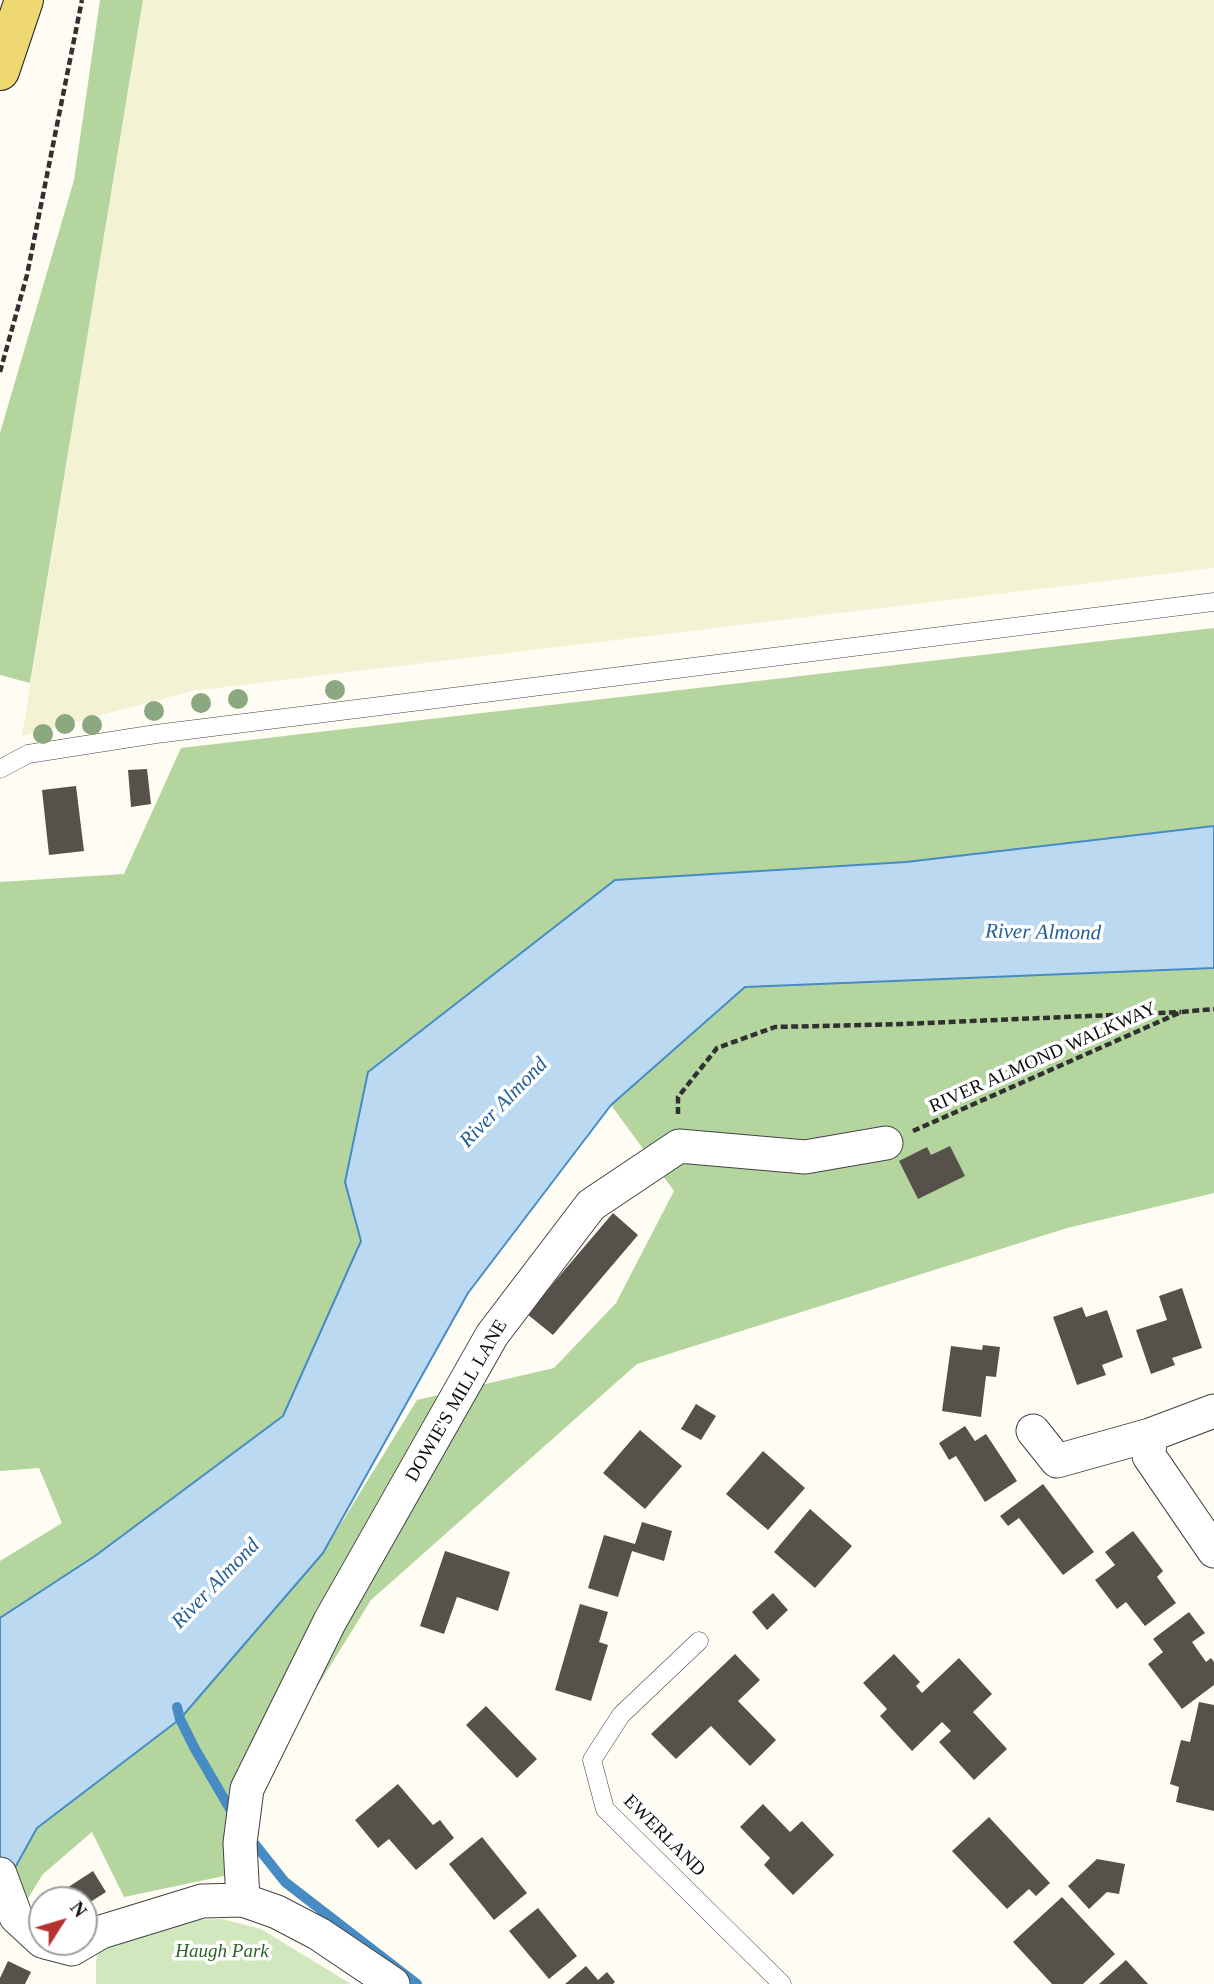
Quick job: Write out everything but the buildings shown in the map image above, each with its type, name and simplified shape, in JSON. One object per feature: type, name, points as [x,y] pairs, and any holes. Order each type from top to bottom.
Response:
[{"type":"main road","points":[[0,71],[24,0]]},
{"type":"street","points":[[679,1146],[805,1157],[886,1143]]},
{"type":"street","name":"DOWIE'S MILL LANE","points":[[243,1900],[240,1843],[247,1789],[330,1621],[492,1335],[591,1205],[679,1146]]},
{"type":"street","points":[[1034,1432],[1057,1461],[1150,1435],[1214,1411]]},
{"type":"street","points":[[1150,1435],[1149,1455],[1214,1551]]},
{"type":"street","points":[[1,1876],[16,1917],[28,1928]]},
{"type":"street","points":[[98,1934],[202,1901],[243,1900],[277,1912],[319,1934],[393,1984]]},
{"type":"lane","points":[[0,769],[28,754],[156,734],[1214,602]]},
{"type":"lane","name":"EWERLAND","points":[[699,1641],[621,1715],[592,1760],[606,1809],[782,1984]]},
{"type":"path","points":[[0,372],[27,275],[82,0]]},
{"type":"path","name":"RIVER ALMOND WALKWAY","points":[[886,1143],[1181,1012],[1214,1009]]},
{"type":"path","points":[[679,1146],[678,1097],[717,1048],[775,1027],[1181,1012]]},
{"type":"green space","points":[[100,0],[143,0],[30,683],[0,675],[0,433],[74,180]]},
{"type":"green space","points":[[143,0],[1214,0],[1214,568],[192,691],[22,736]]},
{"type":"green space","points":[[1214,628],[1214,826],[906,862],[615,880],[368,1071],[345,1182],[361,1241],[283,1416],[95,1556],[0,1618],[0,1561],[62,1523],[39,1468],[0,1471],[0,882],[124,874],[181,748]]},
{"type":"green space","points":[[1214,968],[1214,1193],[1067,1228],[637,1364],[371,1600],[255,1787],[224,1876],[124,1897],[92,1832],[43,1874],[36,1886],[28,1886],[28,1898],[25,1903],[12,1873],[37,1828],[180,1719],[323,1553],[417,1400],[554,1368],[616,1303],[674,1191],[611,1105],[745,987]]},
{"type":"green space","name":"Haugh Park","points":[[222,1919],[261,1929],[351,1984],[96,1984],[96,1961],[103,1945],[188,1920]]},
{"type":"water","name":"River Almond","points":[[1214,826],[1214,968],[745,987],[611,1105],[468,1293],[323,1553],[180,1719],[37,1828],[12,1873],[0,1878],[0,1618],[95,1556],[283,1416],[361,1241],[345,1182],[368,1072],[615,880],[906,862]]},
{"type":"waterway","points":[[177,1707],[195,1749],[233,1814]]},
{"type":"waterway","points":[[250,1838],[285,1882],[417,1984]]}]
